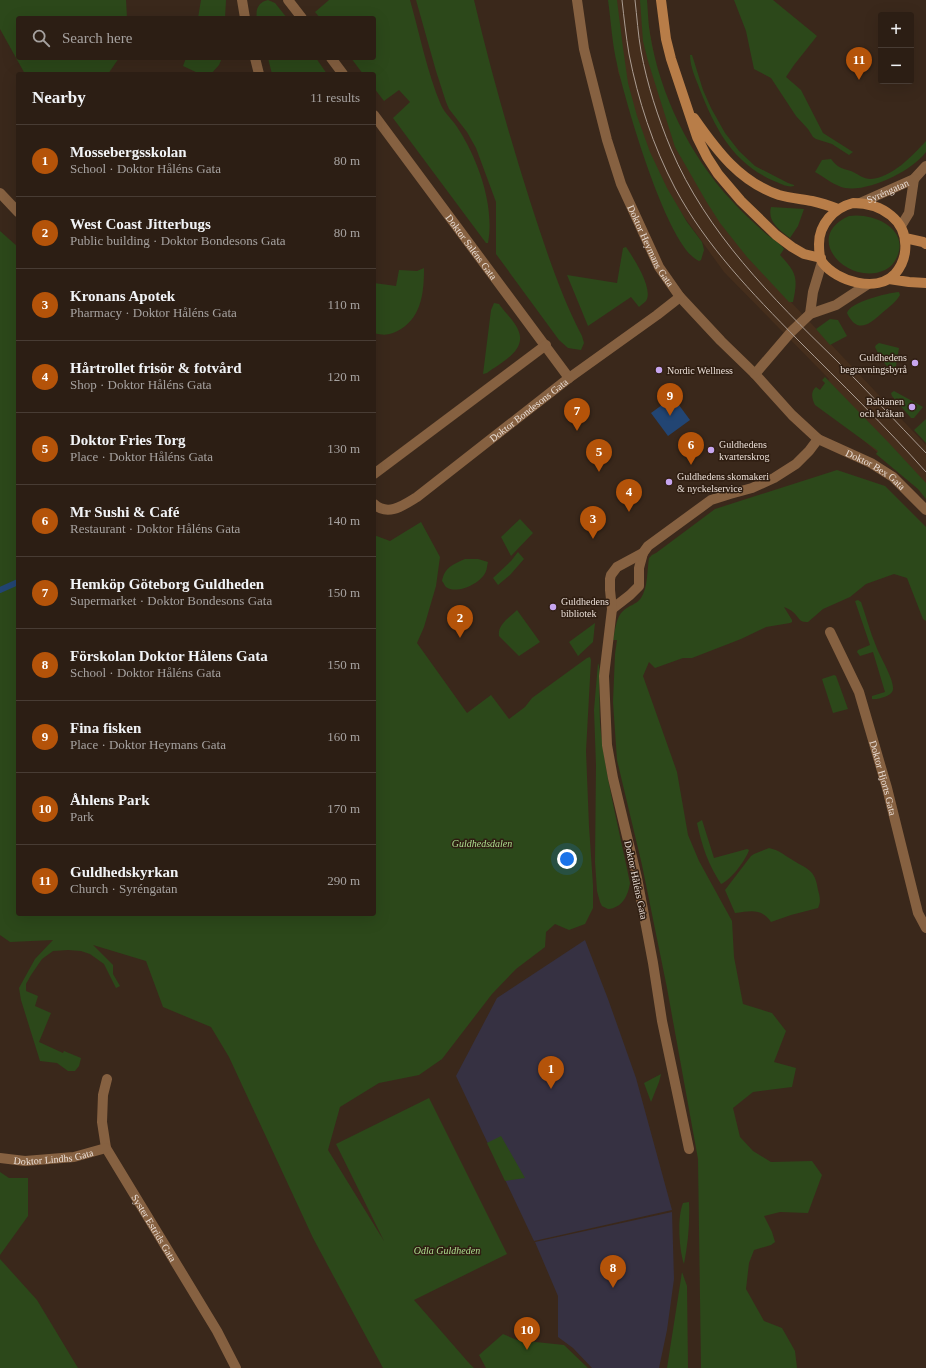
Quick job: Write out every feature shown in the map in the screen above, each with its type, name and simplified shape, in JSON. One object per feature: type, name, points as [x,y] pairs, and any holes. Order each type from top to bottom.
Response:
[{"type":"street","points":[[242,0],[245,16]]},
{"type":"street","points":[[288,0],[300,16]]},
{"type":"street","name":"Doktor Heymans Gata","points":[[577,0],[584,49],[607,140],[621,184],[658,267],[680,297],[721,341],[818,439]]},
{"type":"street","points":[[661,0],[668,48],[675,74],[689,110],[697,137],[718,174],[741,201],[764,224],[792,247],[804,254],[821,260],[831,270],[849,280],[868,284],[877,284],[889,279],[896,273],[904,256],[905,238],[901,226],[890,215],[878,208],[860,203],[846,205],[831,215],[821,230],[819,239],[821,260],[813,292],[810,314]]},
{"type":"street","points":[[256,60],[259,72]]},
{"type":"street","points":[[332,60],[342,72]]},
{"type":"street","points":[[689,110],[722,157],[758,186],[778,194],[799,200],[811,201],[838,209]]},
{"type":"street","name":"Doktor Saléns Gata","points":[[376,118],[569,378]]},
{"type":"street","name":"Syréngatan","points":[[860,203],[914,179],[926,166]]},
{"type":"street","name":"Syréngatan","points":[[901,226],[909,212],[914,179]]},
{"type":"street","points":[[0,193],[15,209]]},
{"type":"street","points":[[905,238],[926,244]]},
{"type":"street","points":[[889,279],[926,283]]},
{"type":"street","points":[[754,374],[791,332],[810,314],[836,305],[868,284]]},
{"type":"street","name":"Doktor Bondesons Gata","points":[[376,505],[386,510],[395,509],[404,505],[423,492],[569,378],[680,297]]},
{"type":"street","points":[[376,472],[546,345]]},
{"type":"street","name":"Doktor Bex Gata","points":[[818,439],[871,463],[893,477],[926,510]]},
{"type":"street","name":"Doktor Håléns Gata","points":[[689,1149],[662,1021],[637,878],[613,778],[607,745],[604,676],[612,609],[610,584],[611,575],[617,567],[643,553],[648,546],[711,500],[752,488],[774,478],[796,464],[818,439]]},
{"type":"street","points":[[612,609],[639,586],[639,568],[643,553]]},
{"type":"street","name":"Doktor Hjorts Gata","points":[[830,632],[859,692],[887,788],[918,913],[926,928]]},
{"type":"street","name":"Syster Estrids Gata","points":[[107,1079],[103,1095],[102,1122],[106,1148],[217,1331],[236,1368]]},
{"type":"street","name":"Doktor Lindhs Gata","points":[[0,1158],[25,1161],[74,1157],[106,1148]]},
{"type":"shaded area","points":[[611,0],[644,0],[660,87],[677,145],[790,301],[926,445],[926,497],[920,489],[849,428],[821,395],[829,379],[724,272],[659,182],[618,72]]},
{"type":"shaded area","points":[[585,940],[636,1078],[672,1210],[534,1241],[456,1076],[497,998]]},
{"type":"shaded area","points":[[672,1212],[674,1279],[667,1330],[659,1368],[592,1368],[573,1348],[558,1337],[558,1296],[535,1242]]},
{"type":"green space","points":[[0,0],[126,0],[127,16],[16,16],[16,58],[0,29]]},
{"type":"green space","points":[[201,0],[226,0],[225,16],[198,16]]},
{"type":"green space","points":[[268,0],[275,3],[285,16],[257,16],[258,6],[262,2]]},
{"type":"green space","points":[[329,0],[410,0],[428,67],[441,105],[457,127],[473,155],[483,184],[489,214],[490,229],[488,243],[486,243],[393,118],[410,102],[399,90],[384,101],[376,91],[376,72],[362,72],[352,60],[376,60],[376,16],[318,16],[315,12]]},
{"type":"green space","points":[[416,0],[474,0],[493,76],[522,176],[553,270],[582,336],[584,343],[581,350],[568,348],[559,340],[496,254],[496,202],[476,148],[467,132],[449,109],[446,102]]},
{"type":"green space","points":[[608,0],[617,0],[628,83],[637,116],[650,152],[667,188],[687,222],[702,242],[704,250],[701,260],[699,261],[687,250],[674,230],[649,171],[638,139],[617,64]]},
{"type":"green space","points":[[640,0],[647,0],[649,30],[655,57],[661,80],[679,124],[703,164],[732,201],[744,214],[784,249],[780,255],[793,271],[796,281],[793,302],[789,302],[747,257],[720,223],[675,147],[643,41]]},
{"type":"green space","points":[[734,0],[773,0],[817,36],[786,77],[801,90],[823,133],[853,152],[849,155],[832,144],[813,137],[796,116],[771,78],[754,69],[746,31]]},
{"type":"green space","points":[[690,55],[692,55],[703,90],[711,108],[725,133],[739,151],[755,166],[794,186],[784,185],[760,174],[747,165],[728,144],[706,105],[691,64]]},
{"type":"green space","points":[[17,60],[118,60],[109,72],[24,72]]},
{"type":"green space","points":[[185,60],[221,60],[213,72],[196,72],[183,66]]},
{"type":"green space","points":[[268,60],[317,60],[326,72],[272,72]]},
{"type":"green space","points":[[926,141],[926,152],[911,166],[889,179],[866,187],[841,187],[815,172],[822,160],[831,159],[840,167],[868,179],[879,177],[902,165]]},
{"type":"green space","points":[[771,207],[804,209],[798,226],[790,238],[775,225],[771,217]]},
{"type":"green space","points":[[858,215],[878,220],[894,230],[900,247],[897,257],[889,268],[871,273],[857,272],[845,266],[835,257],[830,247],[829,236],[835,225],[849,216]]},
{"type":"green space","name":"Guldhedsdalen","points":[[0,231],[16,245],[16,916],[376,916],[376,536],[390,541],[421,522],[440,557],[436,586],[424,627],[417,643],[467,713],[491,695],[509,719],[525,707],[532,698],[590,657],[586,751],[593,908],[585,924],[569,930],[555,924],[546,932],[545,947],[516,969],[492,994],[442,1059],[419,1075],[379,1083],[340,1107],[328,1150],[384,1241],[336,1144],[429,1098],[507,1254],[414,1300],[474,1368],[383,1368],[313,1238],[229,1057],[211,1027],[163,1007],[146,961],[93,945],[113,965],[113,974],[120,986],[116,988],[104,964],[90,954],[81,951],[53,951],[42,959],[26,984],[26,991],[38,996],[35,1006],[51,1013],[39,1042],[63,1053],[64,1051],[81,1058],[79,1066],[75,1071],[68,1071],[57,1063],[40,1061],[21,1000],[19,988],[35,959],[53,940],[10,942],[0,935]]},
{"type":"green space","points":[[626,247],[638,265],[645,281],[648,296],[646,301],[639,307],[631,297],[588,326],[567,275],[617,283],[623,248]]},
{"type":"green space","points":[[424,268],[422,294],[418,310],[408,324],[394,333],[385,335],[376,333],[376,283],[396,286],[399,270],[417,271]]},
{"type":"green space","points":[[899,292],[900,295],[894,302],[868,324],[855,324],[847,313],[855,305],[862,302],[878,296]]},
{"type":"green space","points":[[494,303],[499,304],[513,321],[518,328],[520,339],[519,345],[510,356],[487,373],[483,374],[491,310]]},
{"type":"green space","points":[[830,319],[838,320],[847,336],[830,345],[816,329]]},
{"type":"green space","points":[[879,343],[899,348],[895,372],[886,365],[875,347]]},
{"type":"green space","points":[[825,377],[926,483],[926,499],[918,489],[876,454],[878,451],[815,405],[812,398],[812,393],[816,387],[820,390],[825,383],[822,380]]},
{"type":"green space","points":[[894,391],[923,407],[914,418],[911,418],[892,396],[891,393]]},
{"type":"green space","points":[[926,419],[926,443],[914,430]]},
{"type":"green space","points":[[837,470],[885,486],[926,527],[926,621],[923,619],[907,578],[894,574],[866,584],[850,597],[823,609],[808,622],[801,621],[792,611],[784,607],[792,620],[790,623],[766,627],[741,639],[692,658],[683,658],[655,668],[649,662],[643,676],[677,772],[688,835],[699,861],[732,921],[734,957],[743,1004],[772,1013],[786,1031],[774,1062],[796,1068],[792,1087],[753,1092],[733,1108],[740,1137],[753,1151],[771,1162],[812,1161],[822,1175],[808,1213],[780,1212],[764,1216],[775,1242],[771,1245],[754,1250],[749,1263],[746,1289],[764,1321],[782,1328],[795,1351],[797,1368],[701,1368],[698,1159],[667,988],[642,865],[617,760],[613,702],[617,640],[613,640],[619,617],[625,609],[635,604],[643,594],[646,584],[649,558],[652,555],[715,509]]},
{"type":"green space","points":[[520,519],[533,533],[511,556],[501,537]]},
{"type":"green space","points":[[518,552],[524,559],[510,575],[498,585],[493,578]]},
{"type":"green space","points":[[465,559],[478,559],[488,562],[484,575],[480,580],[462,589],[456,590],[446,587],[442,581],[447,569]]},
{"type":"green space","points":[[858,600],[861,602],[874,641],[893,685],[893,689],[888,696],[877,699],[872,699],[872,696],[885,692],[873,652],[860,656],[857,652],[858,650],[870,645],[855,601]]},
{"type":"green space","points":[[517,610],[540,642],[519,656],[499,636],[502,625]]},
{"type":"green space","points":[[595,623],[593,642],[578,656],[569,642]]},
{"type":"green space","points":[[598,663],[600,672],[599,687],[601,733],[610,790],[630,883],[626,897],[621,904],[608,909],[602,906],[600,902],[597,891],[595,862],[596,765],[594,710]]},
{"type":"green space","points":[[834,675],[836,676],[848,709],[833,713],[822,679]]},
{"type":"green space","points":[[702,820],[714,858],[747,849],[749,850],[745,859],[737,870],[729,879],[721,884],[709,862],[701,839],[697,823]]},
{"type":"green space","points":[[769,848],[776,850],[806,868],[813,874],[817,883],[820,897],[820,904],[818,908],[771,922],[759,912],[751,911],[735,913],[725,890],[751,856]]},
{"type":"green space","points":[[661,1074],[659,1082],[651,1102],[644,1083]]},
{"type":"green space","points":[[501,1136],[525,1178],[505,1181],[487,1143]]},
{"type":"green space","points":[[0,1172],[9,1178],[28,1178],[28,1216],[0,1255]]},
{"type":"green space","points":[[689,1202],[687,1248],[684,1264],[682,1258],[679,1225],[683,1203]]},
{"type":"green space","points":[[0,1259],[37,1300],[78,1368],[0,1368]]},
{"type":"green space","points":[[682,1272],[687,1286],[688,1368],[667,1368]]},
{"type":"green space","points":[[503,1334],[517,1340],[564,1345],[588,1368],[486,1368],[479,1355]]},
{"type":"water","points":[[673,397],[690,420],[668,436],[651,413]]},
{"type":"waterway","points":[[0,590],[16,583]]},
{"type":"tram line","points":[[622,0],[629,54],[642,106],[660,156],[687,209],[715,249],[747,287],[879,421],[926,472]]},
{"type":"tram line","points":[[635,0],[641,51],[653,101],[671,149],[703,208],[722,236],[765,288],[926,453]]},
{"type":"place","name":"Guldhedskyrkan","points":[[859,80]]},
{"type":"place","name":"Guldhedens begravningsbyrå","points":[[915,363]]},
{"type":"place","name":"Nordic Wellness","points":[[659,370]]},
{"type":"place","name":"Babianen och kråkan","points":[[912,407]]},
{"type":"place","name":"Fina fisken","points":[[670,416]]},
{"type":"place","name":"Hemköp Göteborg Guldheden","points":[[577,431]]},
{"type":"place","name":"Guldhedens kvarterskrog","points":[[711,450]]},
{"type":"place","name":"Mr Sushi & Café","points":[[691,465]]},
{"type":"place","name":"Doktor Fries Torg","points":[[599,472]]},
{"type":"place","name":"Guldhedens skomakeri & nyckelservice","points":[[669,482]]},
{"type":"place","name":"Hårtrollet frisör & fotvård","points":[[629,512]]},
{"type":"place","name":"Kronans Apotek","points":[[593,539]]},
{"type":"place","name":"Guldhedens bibliotek","points":[[553,607]]},
{"type":"place","name":"West Coast Jitterbugs","points":[[460,638]]},
{"type":"place","name":"Mossebergsskolan","points":[[551,1089]]},
{"type":"place","name":"Förskolan Doktor Hålens Gata","points":[[613,1288]]},
{"type":"place","name":"Åhlens Park","points":[[527,1350]]},
{"type":"park label","name":"Odla Guldheden","points":[[447,1250]]}]
